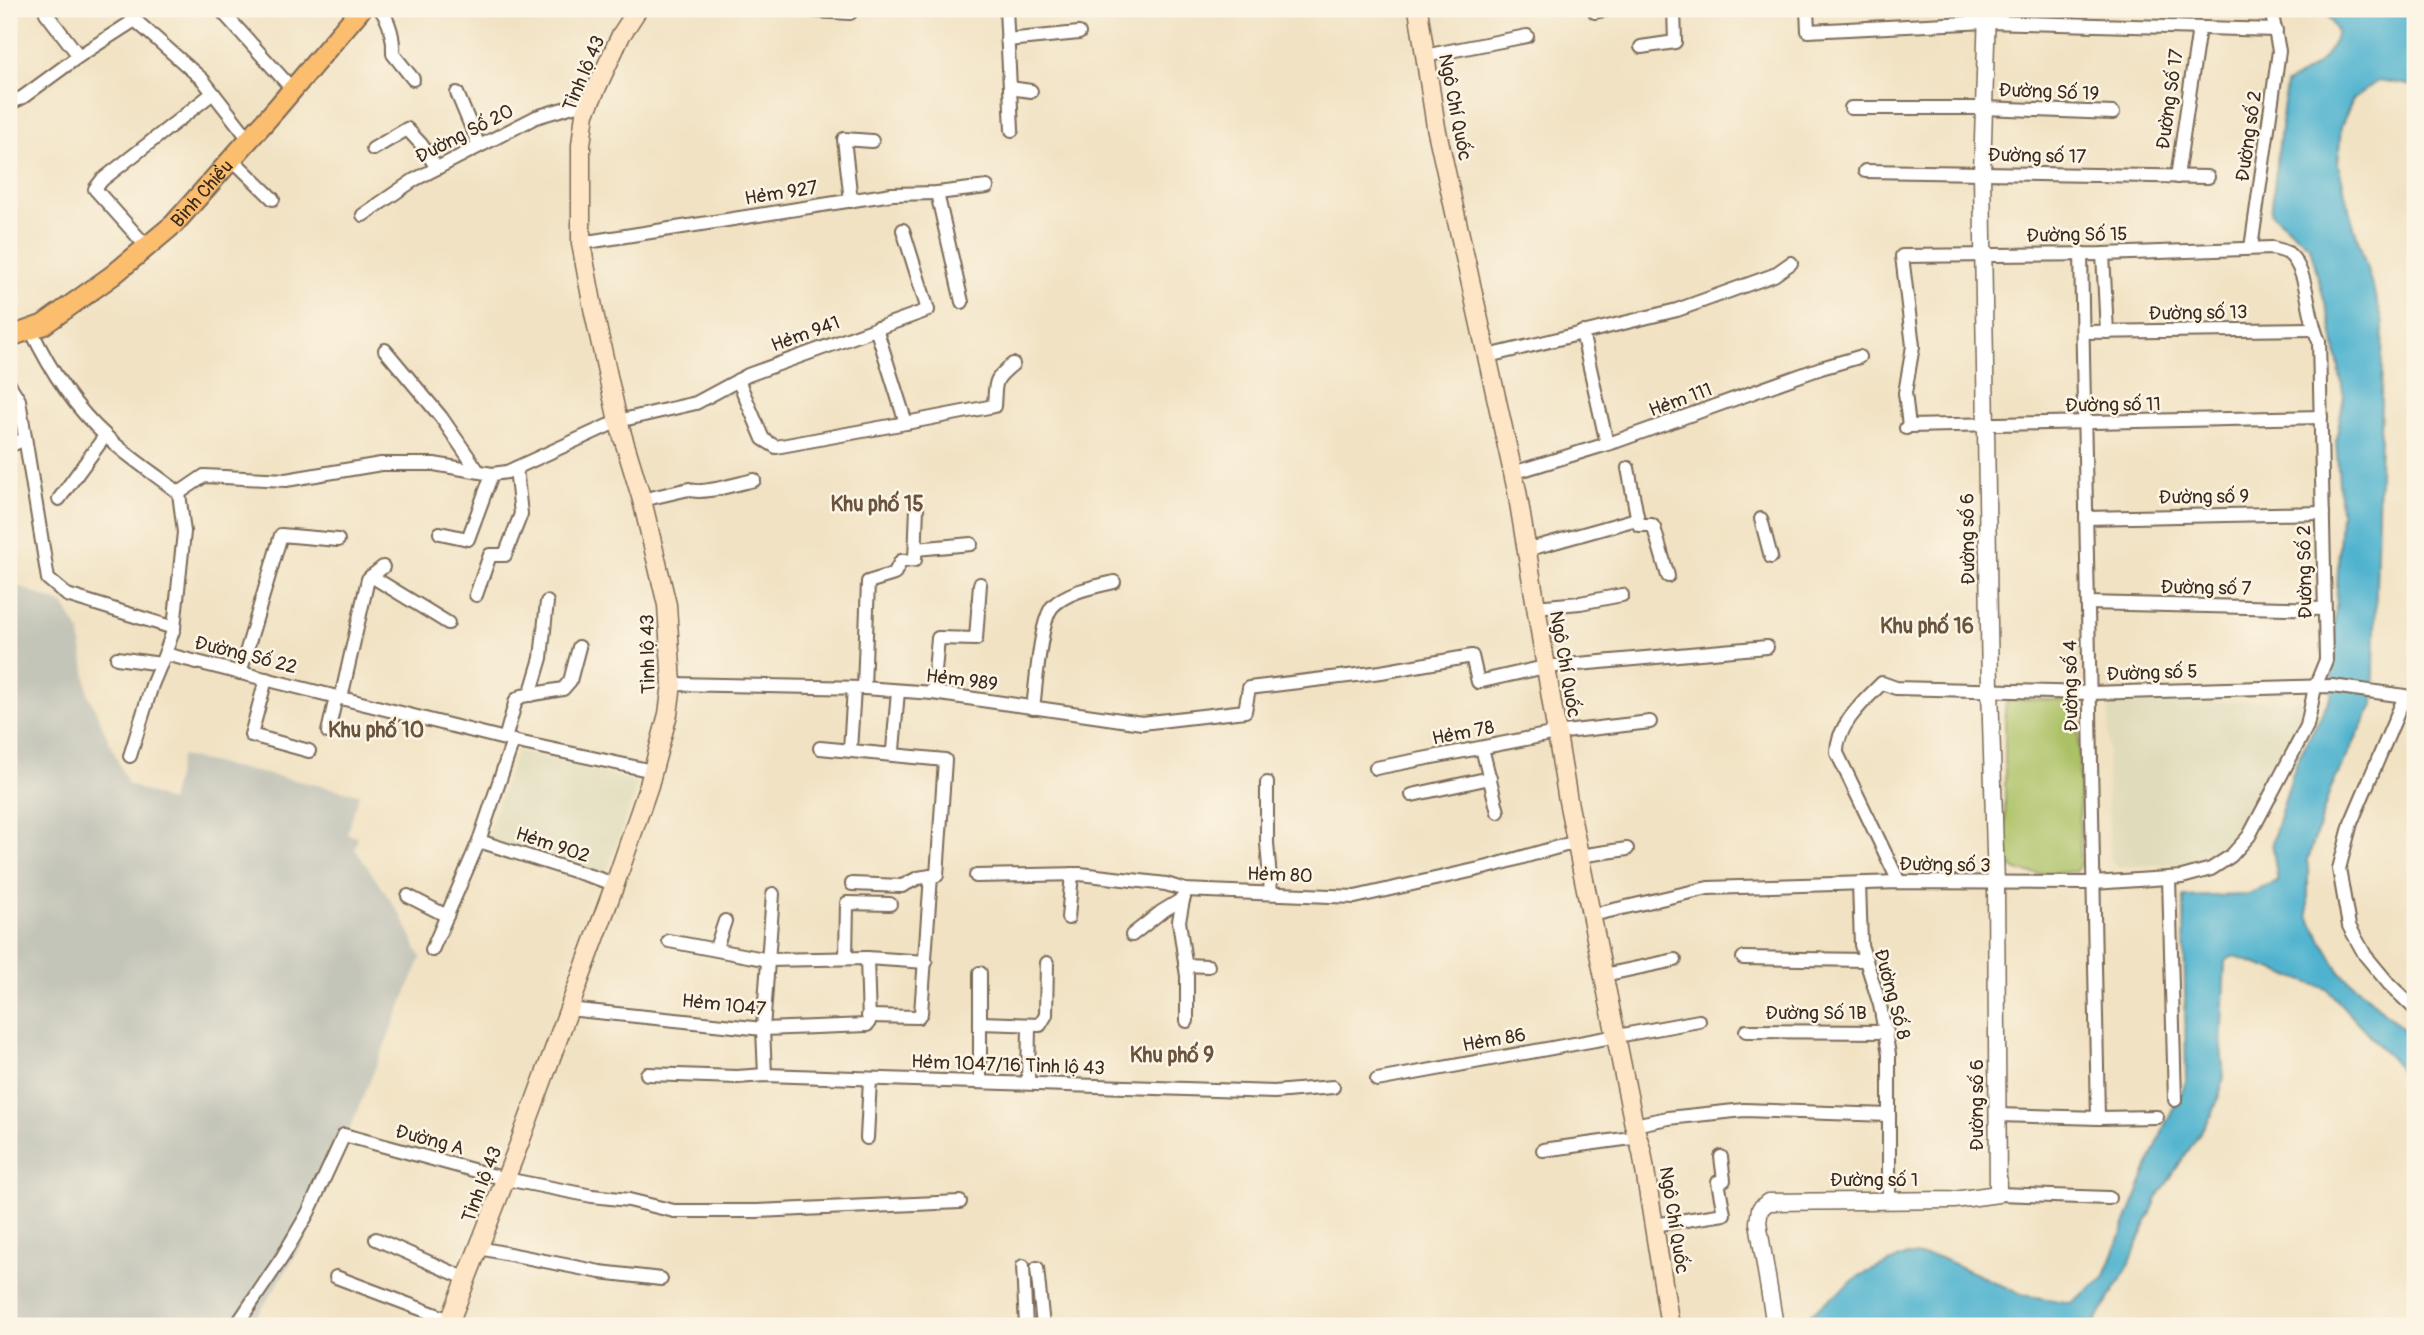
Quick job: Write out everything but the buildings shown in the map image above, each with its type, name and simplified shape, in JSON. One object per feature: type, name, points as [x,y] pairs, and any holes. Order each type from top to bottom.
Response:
[{"type":"main road","name":"Bình Chiểu","points":[[9,337],[43,325],[174,224],[361,9]]},
{"type":"main road","name":"Tỉnh lộ 43","points":[[449,1323],[506,1179],[615,884],[653,771],[668,714],[672,684],[667,605],[642,500],[618,421],[581,243],[581,145],[584,113],[621,35],[638,9]]},
{"type":"main road","name":"Ngô Chí Quốc","points":[[1418,9],[1436,127],[1513,473],[1556,733],[1637,1131],[1670,1326]]},
{"type":"street","points":[[127,9],[135,20],[203,80],[249,139]]},
{"type":"street","points":[[220,9],[293,90]]},
{"type":"street","points":[[380,9],[390,29],[394,43],[393,54],[413,79]]},
{"type":"street","points":[[811,9],[850,13]]},
{"type":"street","points":[[1006,9],[1013,130]]},
{"type":"street","points":[[1595,12],[1608,9]]},
{"type":"street","points":[[1641,47],[1675,42],[1674,9]]},
{"type":"street","points":[[1807,9],[1808,31],[1986,15],[2276,30]]},
{"type":"street","name":"Đường số 2","points":[[2251,248],[2279,51],[2271,9]]},
{"type":"street","points":[[46,13],[79,56]]},
{"type":"street","name":"Đường số 6","points":[[1986,15],[1982,173],[1990,692],[1996,884],[1998,1194]]},
{"type":"street","points":[[9,104],[135,20]]},
{"type":"street","name":"Đường Số 17","points":[[2177,177],[2199,28]]},
{"type":"street","points":[[1007,40],[1079,33]]},
{"type":"street","points":[[1424,56],[1527,36]]},
{"type":"street","points":[[1010,88],[1031,90]]},
{"type":"street","points":[[147,247],[96,189],[102,180],[213,93]]},
{"type":"street","points":[[457,93],[479,146]]},
{"type":"street","name":"Đường Số 20","points":[[363,215],[414,180],[536,117],[590,101]]},
{"type":"street","name":"Đường Số 19","points":[[1851,108],[1983,108],[2113,113]]},
{"type":"street","points":[[373,149],[407,129],[437,168]]},
{"type":"street","points":[[851,201],[844,139],[872,141]]},
{"type":"street","points":[[232,159],[273,199]]},
{"type":"street","name":"Đường số 17","points":[[1865,171],[2208,177]]},
{"type":"street","name":"Hẻm 927","points":[[581,243],[892,194],[937,193],[987,187]]},
{"type":"street","points":[[937,193],[962,302]]},
{"type":"street","name":"Hẻm 941","points":[[492,474],[516,468],[618,421],[696,403],[738,380],[929,310],[903,230]]},
{"type":"street","name":"Đường Số 15","points":[[1908,428],[1905,393],[1913,345],[1902,256],[2103,254],[2251,248]]},
{"type":"street","name":"Đường Số 2","points":[[2175,877],[2211,869],[2231,856],[2249,836],[2307,726],[2315,687],[2326,660],[2319,341],[2313,330],[2299,267],[2287,253],[2272,248],[2251,248]]},
{"type":"street","name":"Đường số 4","points":[[2081,253],[2098,1118]]},
{"type":"street","points":[[2103,254],[2107,332]]},
{"type":"street","points":[[1488,356],[1677,310],[1774,275],[1791,263]]},
{"type":"street","points":[[876,328],[906,423]]},
{"type":"street","points":[[30,330],[45,360],[105,436],[179,493],[204,476],[286,480],[380,464],[434,464],[492,474],[468,539],[440,533]]},
{"type":"street","name":"Đường số 13","points":[[2083,332],[2313,330]]},
{"type":"street","points":[[1582,332],[1607,444]]},
{"type":"street","points":[[384,350],[441,417],[478,471]]},
{"type":"street","name":"Hẻm 111","points":[[1513,473],[1607,444],[1859,357]]},
{"type":"street","points":[[738,380],[763,439],[776,447],[994,407],[993,386],[1013,364]]},
{"type":"street","points":[[9,384],[19,400],[48,579],[67,595],[174,628]]},
{"type":"street","name":"Đường số 11","points":[[1908,428],[2321,417]]},
{"type":"street","points":[[58,499],[105,436]]},
{"type":"street","points":[[9,446],[26,439]]},
{"type":"street","points":[[476,595],[490,555],[505,555],[521,514],[516,468]]},
{"type":"street","points":[[1628,468],[1639,525],[1652,525],[1654,528],[1668,576]]},
{"type":"street","points":[[642,500],[689,489],[703,492],[754,480]]},
{"type":"street","name":"Đường Số 22","points":[[179,493],[184,532],[174,628],[163,659],[240,673],[509,740],[653,771]]},
{"type":"street","points":[[850,750],[859,688],[868,582],[894,575],[901,561],[915,560],[917,507]]},
{"type":"street","name":"Đường số 9","points":[[2086,518],[2323,513]]},
{"type":"street","points":[[1526,550],[1633,520],[1636,516]]},
{"type":"street","points":[[1761,519],[1771,556]]},
{"type":"street","points":[[240,673],[281,535],[338,540]]},
{"type":"street","points":[[916,549],[971,544]]},
{"type":"street","points":[[328,732],[368,579],[383,566]]},
{"type":"street","points":[[372,576],[448,622]]},
{"type":"street","points":[[1033,708],[1044,623],[1052,607],[1076,592],[1114,582]]},
{"type":"street","points":[[933,694],[938,638],[976,639],[980,584]]},
{"type":"street","points":[[1535,607],[1580,603],[1622,595]]},
{"type":"street","points":[[530,695],[541,658],[547,602]]},
{"type":"street","name":"Đường số 7","points":[[2088,603],[2323,609]]},
{"type":"street","points":[[432,950],[479,841],[509,740],[516,700],[565,687],[579,647]]},
{"type":"street","points":[[1545,667],[1767,647]]},
{"type":"street","name":"Hẻm 989","points":[[672,684],[898,691],[1142,723],[1245,711],[1249,688],[1381,672],[1472,656],[1478,682],[1545,667]]},
{"type":"street","points":[[117,658],[163,659],[130,756]]},
{"type":"street","points":[[266,679],[251,735],[309,751]]},
{"type":"street","name":"Đường số 5","points":[[1899,882],[1837,753],[1840,735],[1863,702],[1882,683],[1896,688],[2090,693],[2332,686],[2405,696],[2351,823],[2339,869],[2349,926],[2365,955],[2415,1009]]},
{"type":"street","points":[[820,748],[890,753],[893,750],[898,691]]},
{"type":"street","name":"Hẻm 78","points":[[1376,768],[1556,733],[1650,722]]},
{"type":"street","points":[[1482,748],[1498,812]]},
{"type":"street","name":"Hẻm 1047","points":[[568,1009],[763,1029],[867,1025],[869,1016],[919,1016],[926,962],[931,876],[937,875],[945,760],[890,753]]},
{"type":"street","points":[[1412,795],[1490,778]]},
{"type":"street","points":[[1268,783],[1267,843],[1270,892]]},
{"type":"street","name":"Hẻm 902","points":[[479,841],[615,884]]},
{"type":"street","name":"Hẻm 80","points":[[976,876],[1072,874],[1166,884],[1184,894],[1270,892],[1355,897],[1578,849],[1626,849]]},
{"type":"street","points":[[1068,918],[1072,874]]},
{"type":"street","points":[[852,884],[902,886],[918,878],[931,876]]},
{"type":"street","points":[[2175,877],[2175,1100]]},
{"type":"street","name":"Đường số 3","points":[[1592,915],[1708,888],[1899,882],[2093,883],[2175,877]]},
{"type":"street","name":"Đường Số 8","points":[[1859,883],[1861,945],[1887,1032],[1889,1200]]},
{"type":"street","points":[[765,1075],[763,1029],[773,894]]},
{"type":"street","points":[[1132,935],[1184,894]]},
{"type":"street","points":[[1184,894],[1179,921],[1185,965],[1187,1021]]},
{"type":"street","points":[[408,896],[447,916]]},
{"type":"street","points":[[846,957],[847,904],[890,904]]},
{"type":"street","points":[[716,948],[725,921]]},
{"type":"street","points":[[669,941],[769,960],[846,957],[926,962]]},
{"type":"street","points":[[867,958],[869,1016]]},
{"type":"street","points":[[1743,958],[1866,960]]},
{"type":"street","points":[[1604,975],[1675,960]]},
{"type":"street","points":[[980,1023],[1040,1025],[1044,1021],[1046,963]]},
{"type":"street","points":[[1185,965],[1208,966]]},
{"type":"street","points":[[980,973],[980,1082]]},
{"type":"street","name":"Hẻm 86","points":[[1377,1080],[1699,1021]]},
{"type":"street","points":[[1028,1083],[1030,1026]]},
{"type":"street","name":"Đường Số 1B","points":[[1746,1031],[1887,1032]]},
{"type":"street","name":"Hẻm 1047/16 Tỉnh lộ 43","points":[[648,1074],[737,1077],[765,1075],[1274,1092],[1333,1087]]},
{"type":"street","points":[[867,1138],[870,1079]]},
{"type":"street","points":[[1543,1150],[1637,1131],[1668,1118],[1744,1110],[1889,1115]]},
{"type":"street","points":[[1997,1115],[2157,1117]]},
{"type":"street","name":"Đường A","points":[[236,1326],[308,1213],[344,1135],[506,1179],[592,1196],[629,1200],[674,1211],[757,1212],[960,1202]]},
{"type":"street","points":[[1654,1225],[1724,1214],[1718,1182],[1724,1180],[1721,1157]]},
{"type":"street","name":"Đường số 1","points":[[1775,1326],[1758,1222],[1760,1209],[1768,1202],[1954,1200],[1998,1194],[2109,1198]]},
{"type":"street","points":[[376,1239],[467,1279]]},
{"type":"street","points":[[479,1248],[612,1273],[661,1279]]},
{"type":"street","points":[[1023,1266],[1026,1326]]},
{"type":"street","points":[[1037,1268],[1043,1326]]},
{"type":"street","points":[[336,1277],[449,1323]]},
{"type":"shaded area","points":[[9,582],[64,605],[80,633],[88,693],[128,784],[170,802],[181,756],[359,794],[347,834],[358,837],[355,849],[402,917],[421,958],[300,1248],[251,1326],[9,1326]]},
{"type":"shaded area","points":[[2301,701],[2305,708],[2265,789],[2256,791],[2248,821],[2220,855],[2206,862],[2117,867],[2111,860],[2107,787],[2109,707],[2113,703]]},
{"type":"shaded area","points":[[517,751],[638,783],[604,879],[486,838]]},
{"type":"green space","points":[[2072,700],[2079,703],[2080,865],[2076,871],[2028,873],[2011,867],[2005,860],[2005,708],[2007,701]]},
{"type":"water","points":[[2324,9],[2415,9],[2415,86],[2379,80],[2353,99],[2341,126],[2338,164],[2383,322],[2373,705],[2330,790],[2308,860],[2308,916],[2339,971],[2415,1040],[2415,1085],[2327,989],[2234,956],[2225,961],[2221,1047],[2224,1078],[2213,1113],[2157,1198],[2128,1267],[2093,1326],[1795,1326],[1859,1276],[1907,1255],[1938,1257],[2023,1295],[2071,1303],[2104,1278],[2164,1127],[2186,1083],[2184,897],[2246,895],[2278,882],[2272,842],[2296,763],[2331,696],[2341,513],[2336,440],[2344,397],[2332,329],[2310,247],[2271,213],[2286,84],[2324,58],[2337,32]]},
{"type":"district","name":"Khu phố 15","points":[[877,504]]},
{"type":"district","name":"Khu phố 16","points":[[1927,626]]},
{"type":"district","name":"Khu phố 10","points":[[376,730]]},
{"type":"district","name":"Khu phố 9","points":[[1172,1055]]}]
